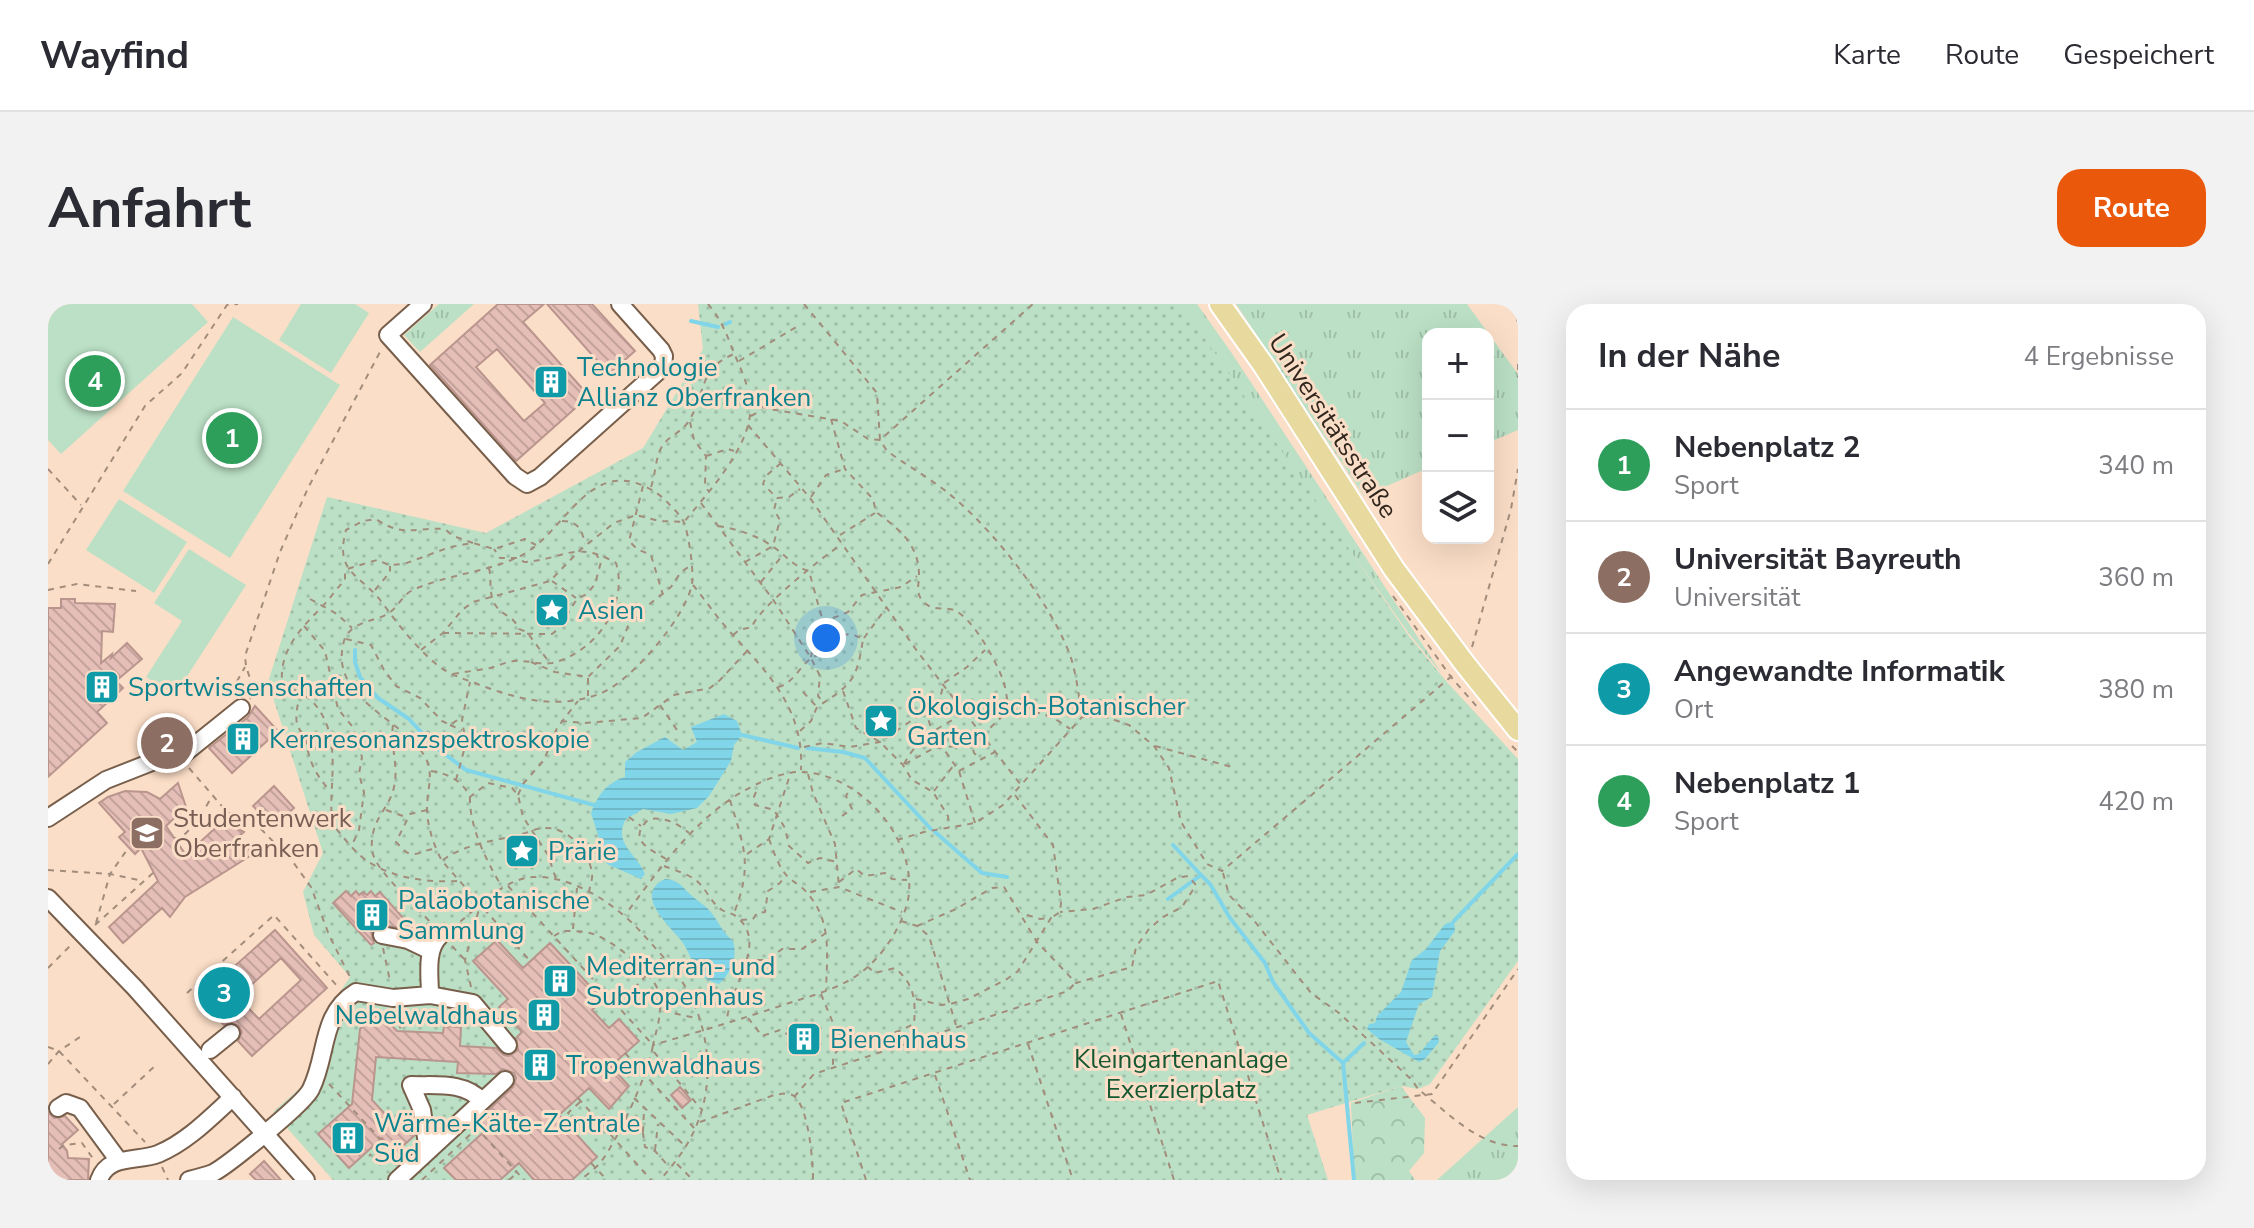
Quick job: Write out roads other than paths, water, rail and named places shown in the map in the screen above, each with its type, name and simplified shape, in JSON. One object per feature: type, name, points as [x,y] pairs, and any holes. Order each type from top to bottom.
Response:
[{"type":"main road","name":"Universitätsstraße","points":[[1220,304],[1264,366],[1394,569],[1518,730]]},
{"type":"street","points":[[423,304],[388,335],[515,476],[527,484],[540,477],[663,367],[661,350],[620,304]]},
{"type":"street","points":[[48,818],[106,780],[157,760],[180,757],[241,708]]},
{"type":"street","points":[[48,898],[90,929],[306,1180]]},
{"type":"street","points":[[382,935],[408,940],[431,951]]},
{"type":"street","points":[[430,995],[431,951],[434,942],[441,936]]},
{"type":"street","points":[[189,1180],[212,1173],[238,1156],[310,1092],[329,1023],[350,995],[393,998],[430,995],[473,1003],[508,1045]]},
{"type":"street","points":[[210,1050],[231,1033]]},
{"type":"street","points":[[397,1180],[428,1151],[471,1122],[482,1101],[505,1080]]},
{"type":"street","points":[[428,1151],[422,1110],[411,1085],[460,1087],[474,1092],[482,1101]]},
{"type":"street","points":[[101,1175],[119,1161],[156,1155],[181,1142],[233,1097]]},
{"type":"street","points":[[58,1108],[66,1103],[80,1108],[119,1161]]},
{"type":"water","points":[[724,714],[737,721],[742,735],[734,745],[731,761],[709,796],[697,808],[671,814],[643,809],[626,819],[622,835],[642,867],[645,874],[641,879],[607,864],[591,813],[604,790],[625,777],[625,762],[665,737],[683,750],[697,742],[691,727]]},
{"type":"water","points":[[665,879],[680,884],[705,906],[733,941],[735,953],[732,964],[719,984],[702,976],[685,946],[656,909],[652,893],[656,885]]},
{"type":"water","points":[[1454,921],[1455,931],[1440,951],[1432,997],[1419,1004],[1406,1042],[1414,1055],[1419,1054],[1434,1036],[1438,1036],[1439,1042],[1419,1062],[1367,1029],[1401,992],[1412,960],[1426,949],[1445,924]]},
{"type":"waterway","points":[[691,321],[718,327]]},
{"type":"waterway","points":[[726,324],[730,322]]},
{"type":"waterway","points":[[355,650],[360,677],[378,698],[409,719],[433,745],[466,770],[594,805]]},
{"type":"waterway","points":[[742,735],[798,748]]},
{"type":"waterway","points":[[807,748],[865,758],[931,829]]},
{"type":"waterway","points":[[935,832],[982,873],[1007,877]]},
{"type":"waterway","points":[[1173,845],[1201,875]]},
{"type":"waterway","points":[[1454,921],[1518,854]]},
{"type":"waterway","points":[[1168,899],[1201,875],[1265,963],[1273,982],[1309,1033],[1343,1063]]},
{"type":"waterway","points":[[1354,1180],[1343,1063],[1364,1043]]},
{"type":"place","name":"Nebenplatz 1","points":[[95,381]]},
{"type":"place","name":"Technologie Allianz Oberfranken","points":[[551,382]]},
{"type":"place","name":"Nebenplatz 2","points":[[232,438]]},
{"type":"place","name":"Asien","points":[[552,610]]},
{"type":"place","name":"Sportwissenschaften","points":[[102,687]]},
{"type":"place","name":"Ökologisch-Botanischer Garten","points":[[881,721]]},
{"type":"place","name":"Kernresonanzspektroskopie","points":[[243,739]]},
{"type":"place","name":"Universität Bayreuth","points":[[167,743]]},
{"type":"place","name":"Studentenwerk Oberfranken","points":[[147,833]]},
{"type":"place","name":"Prärie","points":[[522,851]]},
{"type":"place","name":"Paläobotanische Sammlung","points":[[372,915]]},
{"type":"place","name":"Mediterran- und Subtropenhaus","points":[[560,981]]},
{"type":"place","name":"Angewandte Informatik","points":[[224,993]]},
{"type":"place","name":"Nebelwaldhaus","points":[[544,1015]]},
{"type":"place","name":"Bienenhaus","points":[[804,1039]]},
{"type":"place","name":"Tropenwaldhaus","points":[[540,1065]]},
{"type":"place","name":"Wärme-Kälte-Zentrale Süd","points":[[348,1138]]},
{"type":"park label","name":"Kleingartenanlage Exerzierplatz","points":[[1181,1074]]}]
